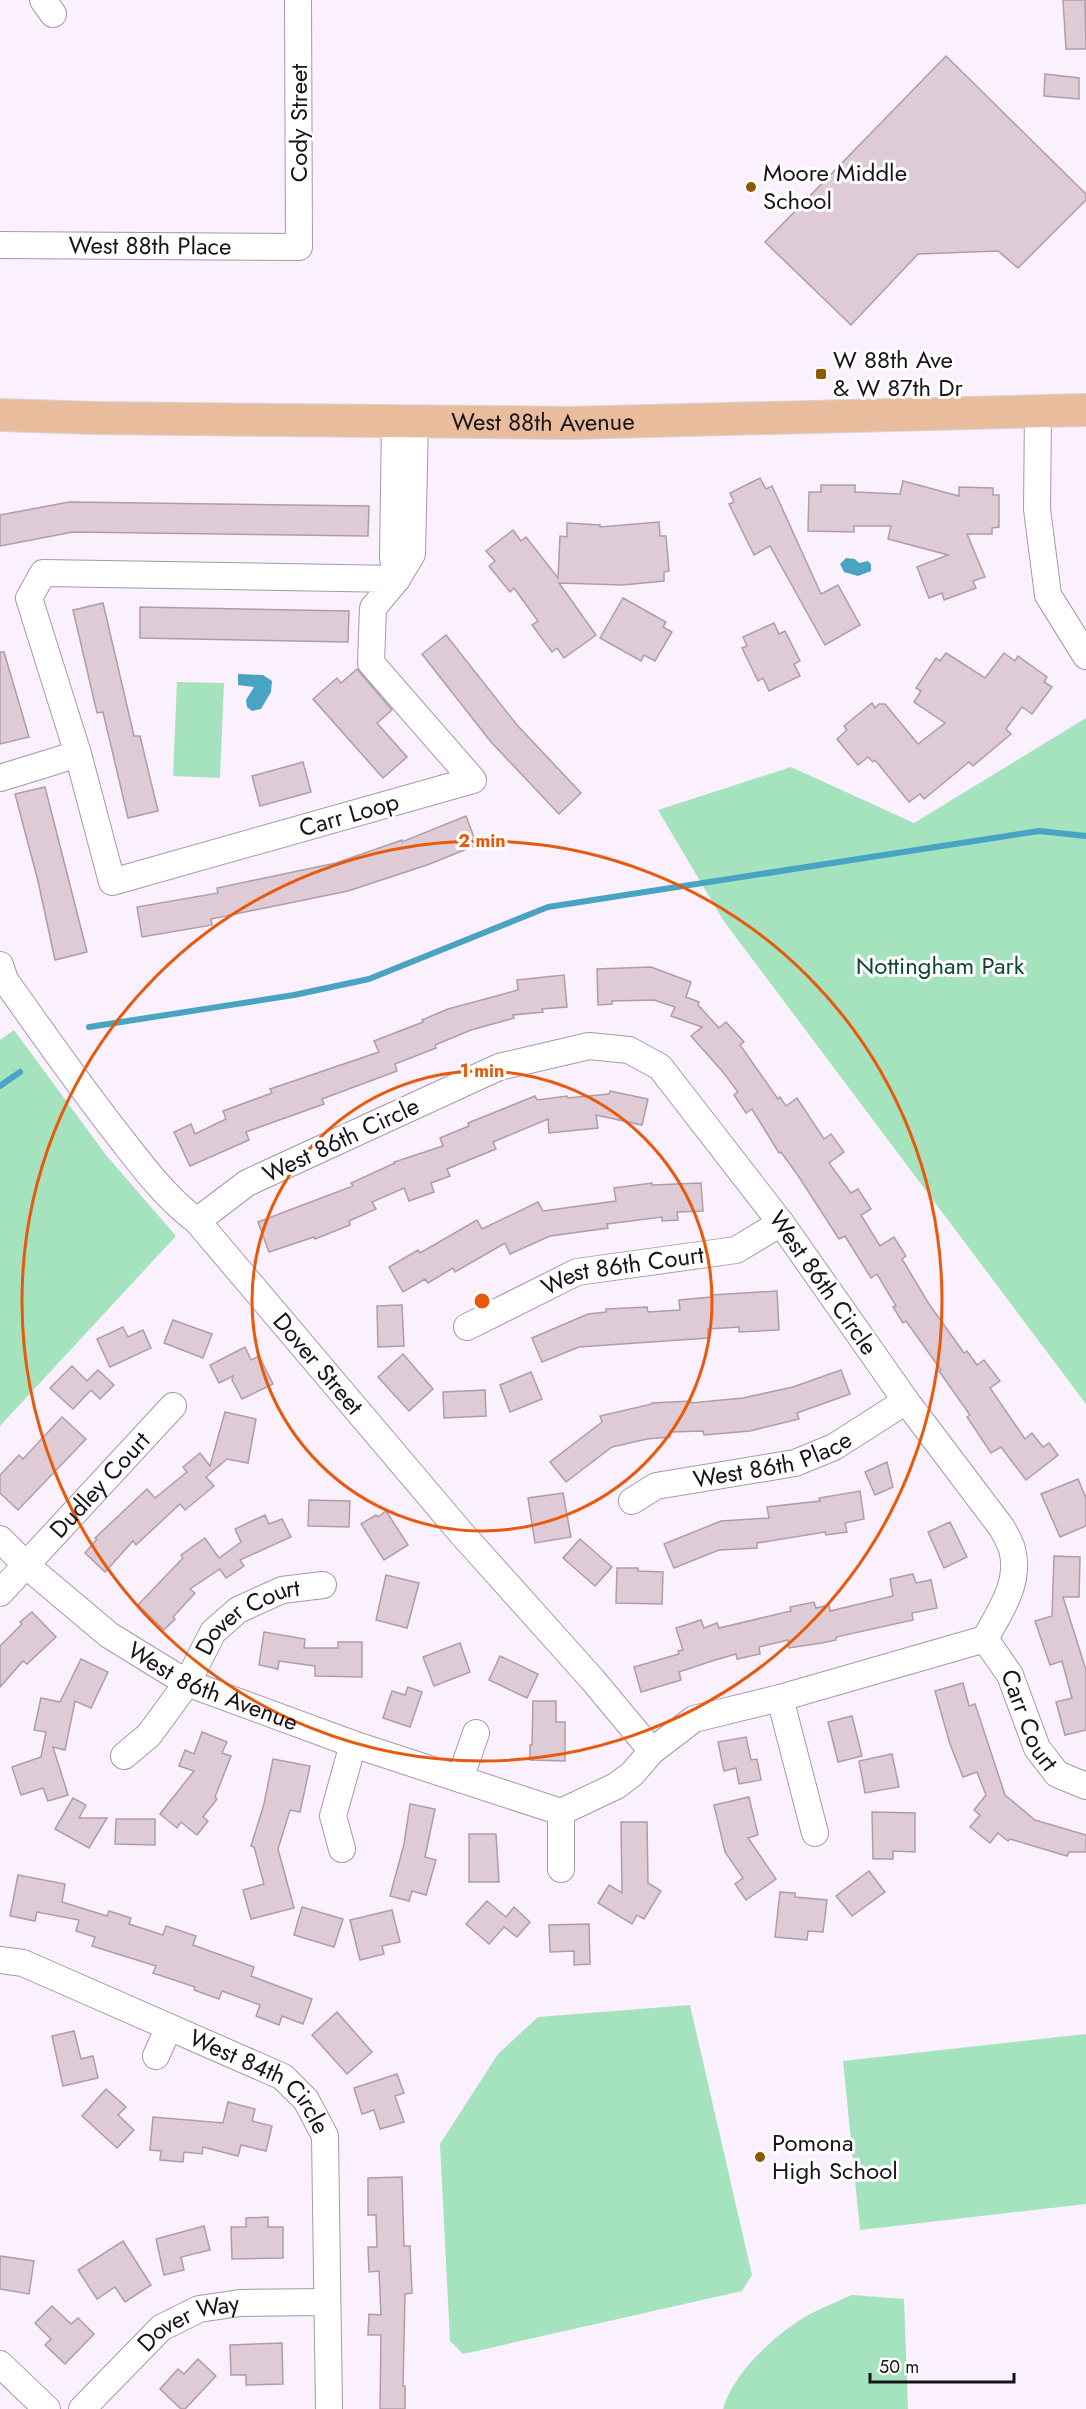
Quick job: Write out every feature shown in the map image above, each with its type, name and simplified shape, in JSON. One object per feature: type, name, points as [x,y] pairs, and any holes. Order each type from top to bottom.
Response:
[{"type":"main road","name":"West 88th Avenue","points":[[0,415],[570,423],[1086,410]]},
{"type":"street","name":"Cody Street","points":[[298,0],[299,247]]},
{"type":"street","name":"West 88th Place","points":[[0,244],[299,247]]},
{"type":"street","points":[[1038,411],[1037,509],[1048,595],[1086,656]]},
{"type":"street","name":"Carr Loop","points":[[397,579],[43,573],[29,598],[78,754],[112,882],[473,780],[371,663],[373,608],[397,579],[412,554],[405,422]]},
{"type":"street","points":[[0,778],[78,754]]},
{"type":"street","name":"Dover Street","points":[[0,965],[5,980],[79,1086],[146,1170],[184,1211],[197,1221],[462,1534],[592,1679],[652,1751]]},
{"type":"street","name":"West 86th Circle","points":[[197,1221],[247,1183],[499,1067],[589,1046],[629,1050],[660,1068],[781,1223],[906,1401],[1002,1528],[1012,1549],[1014,1572],[1010,1593],[985,1639]]},
{"type":"street","name":"West 86th Court","points":[[467,1327],[577,1272],[736,1250],[781,1223]]},
{"type":"street","name":"West 86th Place","points":[[632,1501],[656,1486],[795,1463],[834,1447],[906,1401]]},
{"type":"street","name":"Dudley Court","points":[[0,1593],[173,1407]]},
{"type":"street","name":"West 86th Avenue","points":[[0,1539],[27,1566],[109,1635],[187,1683],[353,1744],[561,1812]]},
{"type":"street","name":"Dover Court","points":[[124,1756],[149,1735],[187,1683],[213,1632],[238,1610],[282,1590],[323,1585]]},
{"type":"street","points":[[561,1869],[561,1812],[616,1786],[632,1774],[652,1751],[694,1719],[780,1698],[985,1639]]},
{"type":"street","name":"Carr Court","points":[[985,1639],[1010,1675],[1037,1748],[1057,1774],[1086,1785]]},
{"type":"street","points":[[780,1698],[814,1833]]},
{"type":"street","points":[[460,1779],[476,1733]]},
{"type":"street","points":[[342,1850],[333,1816],[353,1744]]},
{"type":"street","name":"West 84th Circle","points":[[0,1960],[23,1963],[283,2076],[306,2100],[325,2136],[329,2409]]},
{"type":"street","points":[[156,2056],[169,2027]]},
{"type":"street","name":"Dover Way","points":[[82,2409],[161,2328],[199,2309],[240,2303],[326,2302]]},
{"type":"street","points":[[0,2364],[47,2409]]},
{"type":"green space","points":[[177,682],[224,683],[220,778],[173,776]]},
{"type":"green space","name":"Nottingham Park","points":[[1086,718],[1086,1404],[723,920],[658,810],[791,767],[914,823]]},
{"type":"green space","points":[[14,1030],[106,1155],[176,1236],[0,1426],[0,1040]]},
{"type":"green space","points":[[690,2005],[752,2275],[742,2291],[463,2354],[450,2341],[440,2144],[498,2054],[538,2017]]},
{"type":"green space","points":[[1086,2034],[1086,2204],[860,2230],[843,2061]]},
{"type":"green space","points":[[852,2295],[904,2299],[908,2409],[723,2409],[728,2395],[746,2368],[771,2342],[810,2314]]},
{"type":"water","points":[[846,558],[855,559],[859,563],[868,561],[871,564],[871,571],[858,576],[844,572],[840,564]]},
{"type":"water","points":[[238,674],[263,675],[272,681],[271,692],[261,709],[252,711],[247,707],[246,700],[254,687],[238,685]]},
{"type":"building","points":[[1063,0],[1085,0],[1086,49],[1066,49]]},
{"type":"building","points":[[946,56],[1086,194],[1086,200],[1018,268],[998,251],[918,254],[851,325],[765,242]]},
{"type":"building","points":[[1045,74],[1079,78],[1079,99],[1044,96]]},
{"type":"building","points":[[760,478],[766,489],[772,486],[821,594],[838,585],[860,625],[825,645],[770,546],[754,555],[729,504],[734,502],[730,493]]},
{"type":"building","points":[[903,481],[959,496],[959,487],[993,488],[993,495],[999,495],[999,527],[992,528],[992,534],[967,534],[985,577],[973,581],[976,588],[944,600],[942,593],[929,598],[917,567],[948,555],[888,539],[891,526],[854,526],[854,532],[808,531],[809,492],[821,492],[821,485],[855,485],[855,492],[900,494]]},
{"type":"building","points":[[69,502],[369,506],[368,536],[73,532],[0,546],[0,515]]},
{"type":"building","points":[[659,522],[660,536],[666,536],[669,571],[664,572],[664,581],[623,585],[559,583],[596,635],[564,658],[557,648],[552,652],[532,625],[538,621],[514,588],[510,592],[489,566],[495,561],[486,551],[513,530],[521,541],[526,537],[558,578],[560,536],[567,537],[567,523],[600,525],[600,527]]},
{"type":"building","points":[[623,598],[666,622],[663,627],[672,632],[655,661],[644,655],[641,661],[600,638]]},
{"type":"building","points":[[103,603],[134,736],[140,736],[158,811],[128,818],[103,712],[97,713],[73,610]]},
{"type":"building","points":[[140,607],[349,611],[348,642],[140,638]]},
{"type":"building","points":[[774,623],[779,634],[785,631],[800,661],[794,664],[800,676],[769,691],[763,678],[758,681],[742,648],[747,646],[743,637]]},
{"type":"building","points":[[446,635],[517,725],[581,793],[559,814],[491,742],[422,654]]},
{"type":"building","points":[[0,652],[4,652],[29,737],[0,744]]},
{"type":"building","points":[[946,653],[985,678],[1004,653],[1015,661],[1018,656],[1047,677],[1044,682],[1052,687],[1032,714],[1022,707],[1006,729],[1011,734],[973,766],[969,762],[924,799],[920,794],[909,802],[875,760],[873,762],[868,757],[858,765],[837,739],[847,730],[844,726],[872,703],[875,708],[879,704],[885,704],[918,744],[945,723],[914,702],[921,691],[916,688],[936,658],[940,661]]},
{"type":"building","points":[[357,669],[392,710],[377,723],[407,757],[383,778],[313,699],[337,678],[341,683]]},
{"type":"building","points":[[303,762],[311,792],[260,806],[252,776]]},
{"type":"building","points":[[45,787],[87,952],[55,960],[38,881],[15,794]]},
{"type":"building","points":[[466,816],[477,845],[427,865],[348,891],[211,919],[212,925],[142,937],[137,907],[218,893],[217,888],[336,863],[402,840],[402,842]]},
{"type":"building","points":[[651,967],[691,982],[686,997],[699,1002],[698,1005],[719,1028],[726,1022],[744,1042],[740,1045],[778,1099],[780,1097],[786,1106],[797,1098],[824,1139],[831,1134],[844,1152],[829,1163],[851,1193],[858,1189],[871,1209],[861,1215],[880,1246],[894,1237],[906,1256],[902,1259],[929,1304],[964,1353],[967,1351],[977,1365],[984,1360],[1000,1381],[990,1388],[1025,1439],[1032,1433],[1043,1447],[1049,1443],[1058,1455],[1026,1480],[1001,1447],[991,1453],[967,1417],[970,1415],[939,1371],[941,1370],[906,1321],[903,1323],[877,1274],[871,1278],[845,1236],[839,1239],[799,1177],[781,1152],[779,1153],[752,1109],[746,1113],[734,1095],[738,1092],[691,1036],[702,1027],[671,1016],[675,1007],[654,1000],[612,1001],[612,1004],[598,1005],[597,969]]},
{"type":"building","points":[[564,975],[567,1007],[513,1015],[514,1018],[471,1030],[435,1045],[436,1048],[395,1064],[397,1071],[322,1099],[324,1104],[246,1132],[249,1140],[190,1166],[174,1132],[191,1124],[195,1134],[226,1119],[223,1111],[272,1093],[270,1089],[379,1052],[374,1041],[423,1022],[422,1020],[448,1009],[518,990],[517,980]]},
{"type":"building","points":[[610,1091],[648,1099],[642,1125],[596,1115],[598,1128],[549,1133],[548,1119],[493,1142],[496,1149],[447,1169],[450,1176],[431,1183],[434,1192],[409,1201],[404,1188],[372,1202],[376,1209],[349,1221],[350,1225],[315,1239],[314,1237],[269,1252],[258,1222],[353,1186],[351,1183],[394,1162],[443,1146],[440,1138],[469,1126],[468,1123],[535,1096],[537,1100],[567,1096],[568,1098],[609,1094]]},
{"type":"building","points":[[652,1183],[652,1185],[701,1183],[703,1211],[677,1212],[678,1220],[662,1221],[662,1217],[607,1224],[608,1228],[550,1236],[510,1254],[505,1243],[455,1272],[453,1268],[428,1283],[425,1279],[403,1292],[389,1267],[418,1250],[420,1253],[477,1220],[482,1229],[538,1202],[543,1211],[616,1201],[614,1188]]},
{"type":"building","points":[[777,1291],[779,1330],[739,1332],[739,1327],[708,1329],[708,1338],[579,1347],[542,1362],[532,1338],[588,1314],[606,1312],[606,1309],[647,1307],[648,1312],[680,1310],[679,1300],[711,1297],[711,1295]]},
{"type":"building","points":[[402,1305],[404,1346],[378,1347],[377,1306]]},
{"type":"building","points":[[173,1320],[212,1334],[203,1358],[164,1343]]},
{"type":"building","points":[[123,1327],[128,1337],[143,1330],[151,1348],[110,1367],[97,1339]]},
{"type":"building","points":[[245,1347],[251,1360],[259,1356],[273,1384],[242,1399],[232,1380],[233,1376],[219,1383],[210,1365]]},
{"type":"building","points":[[403,1354],[433,1389],[409,1411],[378,1377]]},
{"type":"building","points":[[72,1366],[87,1381],[98,1370],[114,1385],[100,1399],[91,1390],[73,1409],[50,1388]]},
{"type":"building","points":[[841,1370],[850,1394],[797,1413],[799,1419],[750,1431],[704,1435],[703,1431],[670,1432],[670,1437],[647,1439],[612,1447],[566,1482],[550,1462],[602,1422],[600,1416],[652,1403],[691,1401],[691,1403],[743,1398],[793,1387]]},
{"type":"building","points":[[531,1372],[542,1399],[510,1412],[500,1385]]},
{"type":"building","points":[[485,1390],[486,1416],[444,1418],[443,1392]]},
{"type":"building","points":[[225,1412],[256,1419],[248,1463],[227,1459],[206,1477],[214,1486],[185,1510],[180,1504],[136,1545],[133,1541],[105,1572],[85,1553],[97,1539],[95,1538],[147,1489],[155,1498],[187,1472],[183,1467],[200,1453],[210,1466]]},
{"type":"building","points":[[62,1417],[86,1439],[18,1510],[0,1493],[0,1475],[19,1455],[23,1459]]},
{"type":"building","points":[[887,1462],[893,1487],[875,1495],[865,1472]]},
{"type":"building","points":[[1078,1479],[1086,1498],[1086,1526],[1060,1537],[1041,1494]]},
{"type":"building","points":[[860,1491],[864,1519],[845,1523],[847,1532],[826,1535],[825,1532],[757,1543],[757,1548],[719,1550],[674,1568],[664,1544],[721,1521],[769,1518],[767,1507],[820,1501],[819,1498]]},
{"type":"building","points":[[563,1493],[571,1537],[535,1543],[528,1498]]},
{"type":"building","points":[[309,1500],[350,1501],[349,1527],[308,1526]]},
{"type":"building","points":[[386,1511],[408,1545],[384,1560],[361,1524]]},
{"type":"building","points":[[265,1515],[269,1524],[282,1519],[291,1537],[240,1560],[244,1566],[226,1578],[220,1569],[190,1589],[195,1593],[164,1630],[138,1605],[183,1558],[181,1555],[205,1538],[219,1558],[241,1542],[235,1529]]},
{"type":"building","points":[[950,1522],[967,1557],[944,1568],[928,1532]]},
{"type":"building","points":[[580,1539],[612,1567],[595,1586],[563,1558]]},
{"type":"building","points":[[1054,1556],[1080,1557],[1079,1597],[1063,1597],[1086,1670],[1086,1730],[1065,1735],[1056,1702],[1072,1698],[1062,1661],[1050,1665],[1035,1621],[1052,1616]]},
{"type":"building","points":[[617,1568],[638,1568],[638,1571],[663,1572],[662,1604],[616,1603]]},
{"type":"building","points":[[913,1574],[916,1583],[931,1580],[937,1608],[912,1613],[913,1620],[836,1637],[836,1640],[822,1643],[789,1648],[788,1640],[759,1647],[760,1654],[737,1659],[736,1654],[715,1660],[679,1672],[681,1680],[641,1692],[634,1667],[679,1654],[678,1651],[683,1650],[676,1628],[701,1620],[704,1628],[717,1623],[719,1628],[791,1611],[790,1607],[814,1602],[816,1608],[829,1605],[830,1611],[893,1596],[890,1579]]},
{"type":"building","points":[[386,1575],[419,1583],[407,1628],[376,1620]]},
{"type":"building","points":[[32,1612],[56,1637],[27,1664],[23,1661],[0,1687],[0,1646],[22,1624],[20,1622]]},
{"type":"building","points":[[264,1632],[305,1639],[304,1648],[338,1648],[338,1642],[362,1642],[362,1677],[315,1676],[315,1666],[279,1661],[278,1669],[259,1665]]},
{"type":"building","points":[[460,1643],[470,1672],[434,1686],[423,1657]]},
{"type":"building","points":[[500,1656],[538,1674],[527,1698],[489,1680]]},
{"type":"building","points":[[81,1659],[108,1672],[91,1708],[75,1701],[65,1750],[53,1747],[68,1795],[48,1801],[43,1788],[21,1795],[12,1767],[41,1757],[46,1732],[34,1730],[41,1698],[60,1702]]},
{"type":"building","points":[[963,1683],[969,1706],[975,1704],[1005,1795],[1035,1820],[1086,1835],[1086,1852],[1069,1852],[1067,1856],[1010,1839],[1008,1841],[998,1833],[990,1843],[970,1827],[980,1815],[974,1810],[986,1795],[977,1772],[963,1777],[950,1744],[935,1691]]},
{"type":"building","points":[[408,1687],[422,1692],[410,1727],[383,1718],[392,1691],[405,1695]]},
{"type":"building","points":[[533,1701],[556,1701],[556,1722],[565,1722],[565,1761],[530,1760]]},
{"type":"building","points":[[852,1716],[862,1756],[838,1762],[828,1722]]},
{"type":"building","points":[[202,1732],[227,1742],[222,1753],[231,1756],[215,1797],[217,1799],[203,1817],[208,1821],[197,1835],[181,1822],[177,1828],[160,1814],[194,1771],[179,1766],[185,1750],[194,1754]]},
{"type":"building","points":[[746,1737],[751,1760],[757,1759],[761,1780],[739,1784],[736,1768],[724,1771],[718,1742]]},
{"type":"building","points":[[892,1754],[899,1787],[865,1793],[859,1761]]},
{"type":"building","points":[[273,1759],[310,1766],[300,1812],[290,1810],[278,1849],[294,1908],[251,1919],[243,1890],[264,1884],[254,1847],[251,1846],[264,1804]]},
{"type":"building","points":[[749,1797],[758,1835],[748,1838],[776,1879],[746,1900],[735,1884],[743,1878],[725,1852],[714,1805]]},
{"type":"building","points":[[73,1798],[86,1805],[79,1818],[107,1818],[89,1848],[55,1829]]},
{"type":"building","points":[[410,1804],[435,1809],[425,1857],[436,1860],[426,1895],[412,1891],[409,1901],[390,1896],[404,1844]]},
{"type":"building","points":[[872,1812],[915,1813],[915,1852],[893,1851],[893,1859],[873,1859]]},
{"type":"building","points":[[116,1819],[155,1819],[155,1845],[115,1844]]},
{"type":"building","points":[[621,1822],[647,1822],[648,1883],[661,1891],[644,1919],[637,1915],[632,1924],[598,1903],[609,1885],[622,1893]]},
{"type":"building","points":[[469,1834],[496,1834],[499,1882],[469,1882]]},
{"type":"building","points":[[869,1871],[885,1892],[852,1916],[836,1896]]},
{"type":"building","points":[[18,1875],[65,1884],[62,1902],[107,1916],[109,1911],[131,1918],[129,1924],[163,1935],[166,1926],[196,1936],[193,1945],[254,1967],[251,1976],[312,1999],[303,2024],[282,2016],[279,2025],[256,2016],[260,2005],[222,1991],[219,1999],[194,1990],[195,1987],[153,1973],[156,1966],[92,1946],[95,1937],[76,1931],[79,1920],[37,1912],[35,1921],[10,1916]]},
{"type":"building","points":[[780,1892],[795,1893],[795,1897],[827,1900],[823,1932],[808,1931],[807,1940],[775,1937]]},
{"type":"building","points":[[487,1901],[506,1917],[514,1907],[530,1922],[517,1937],[504,1927],[489,1944],[466,1924]]},
{"type":"building","points":[[302,1907],[343,1919],[334,1947],[294,1935]]},
{"type":"building","points":[[392,1910],[400,1942],[382,1946],[384,1954],[360,1960],[350,1920]]},
{"type":"building","points":[[589,1924],[590,1964],[574,1965],[574,1951],[550,1952],[549,1925]]},
{"type":"building","points":[[337,2012],[372,2052],[347,2074],[312,2035]]},
{"type":"building","points":[[74,2031],[81,2059],[93,2056],[98,2078],[63,2086],[52,2036]]},
{"type":"building","points":[[397,2074],[404,2093],[395,2096],[404,2122],[380,2129],[374,2110],[362,2114],[354,2088]]},
{"type":"building","points":[[106,2089],[126,2107],[118,2115],[134,2130],[117,2148],[82,2116]]},
{"type":"building","points":[[228,2102],[255,2109],[252,2121],[272,2126],[266,2151],[241,2145],[238,2156],[203,2147],[202,2154],[184,2152],[183,2162],[160,2160],[161,2151],[150,2150],[153,2117],[223,2123]]},
{"type":"building","points":[[402,2177],[404,2246],[410,2246],[412,2293],[405,2294],[403,2386],[405,2386],[405,2409],[380,2409],[381,2335],[368,2335],[369,2314],[381,2315],[379,2271],[369,2272],[368,2247],[377,2247],[376,2215],[368,2215],[368,2178]]},
{"type":"building","points":[[268,2217],[268,2227],[283,2227],[283,2258],[232,2259],[231,2227],[246,2227],[246,2218]]},
{"type":"building","points":[[204,2226],[210,2250],[181,2257],[184,2270],[164,2275],[156,2239]]},
{"type":"building","points":[[123,2241],[151,2285],[125,2302],[115,2287],[97,2299],[78,2270]]},
{"type":"building","points":[[0,2256],[34,2261],[29,2294],[0,2289]]},
{"type":"building","points":[[52,2306],[71,2324],[78,2318],[94,2334],[65,2364],[45,2345],[51,2339],[35,2323]]},
{"type":"building","points":[[282,2343],[283,2384],[246,2385],[246,2375],[231,2375],[230,2345]]},
{"type":"building","points":[[198,2359],[216,2376],[185,2409],[181,2409],[160,2389],[178,2369],[184,2374]]},
{"type":"waterway","points":[[89,1027],[294,995],[369,979],[548,907],[1039,831],[1086,836]]},
{"type":"waterway","points":[[0,1086],[20,1072]]},
{"type":"place","name":"Moore Middle School","points":[[751,187]]},
{"type":"place","name":"W 88th Ave & W 87th Dr","points":[[821,374]]},
{"type":"place","name":"Pomona High School","points":[[760,2157]]}]
